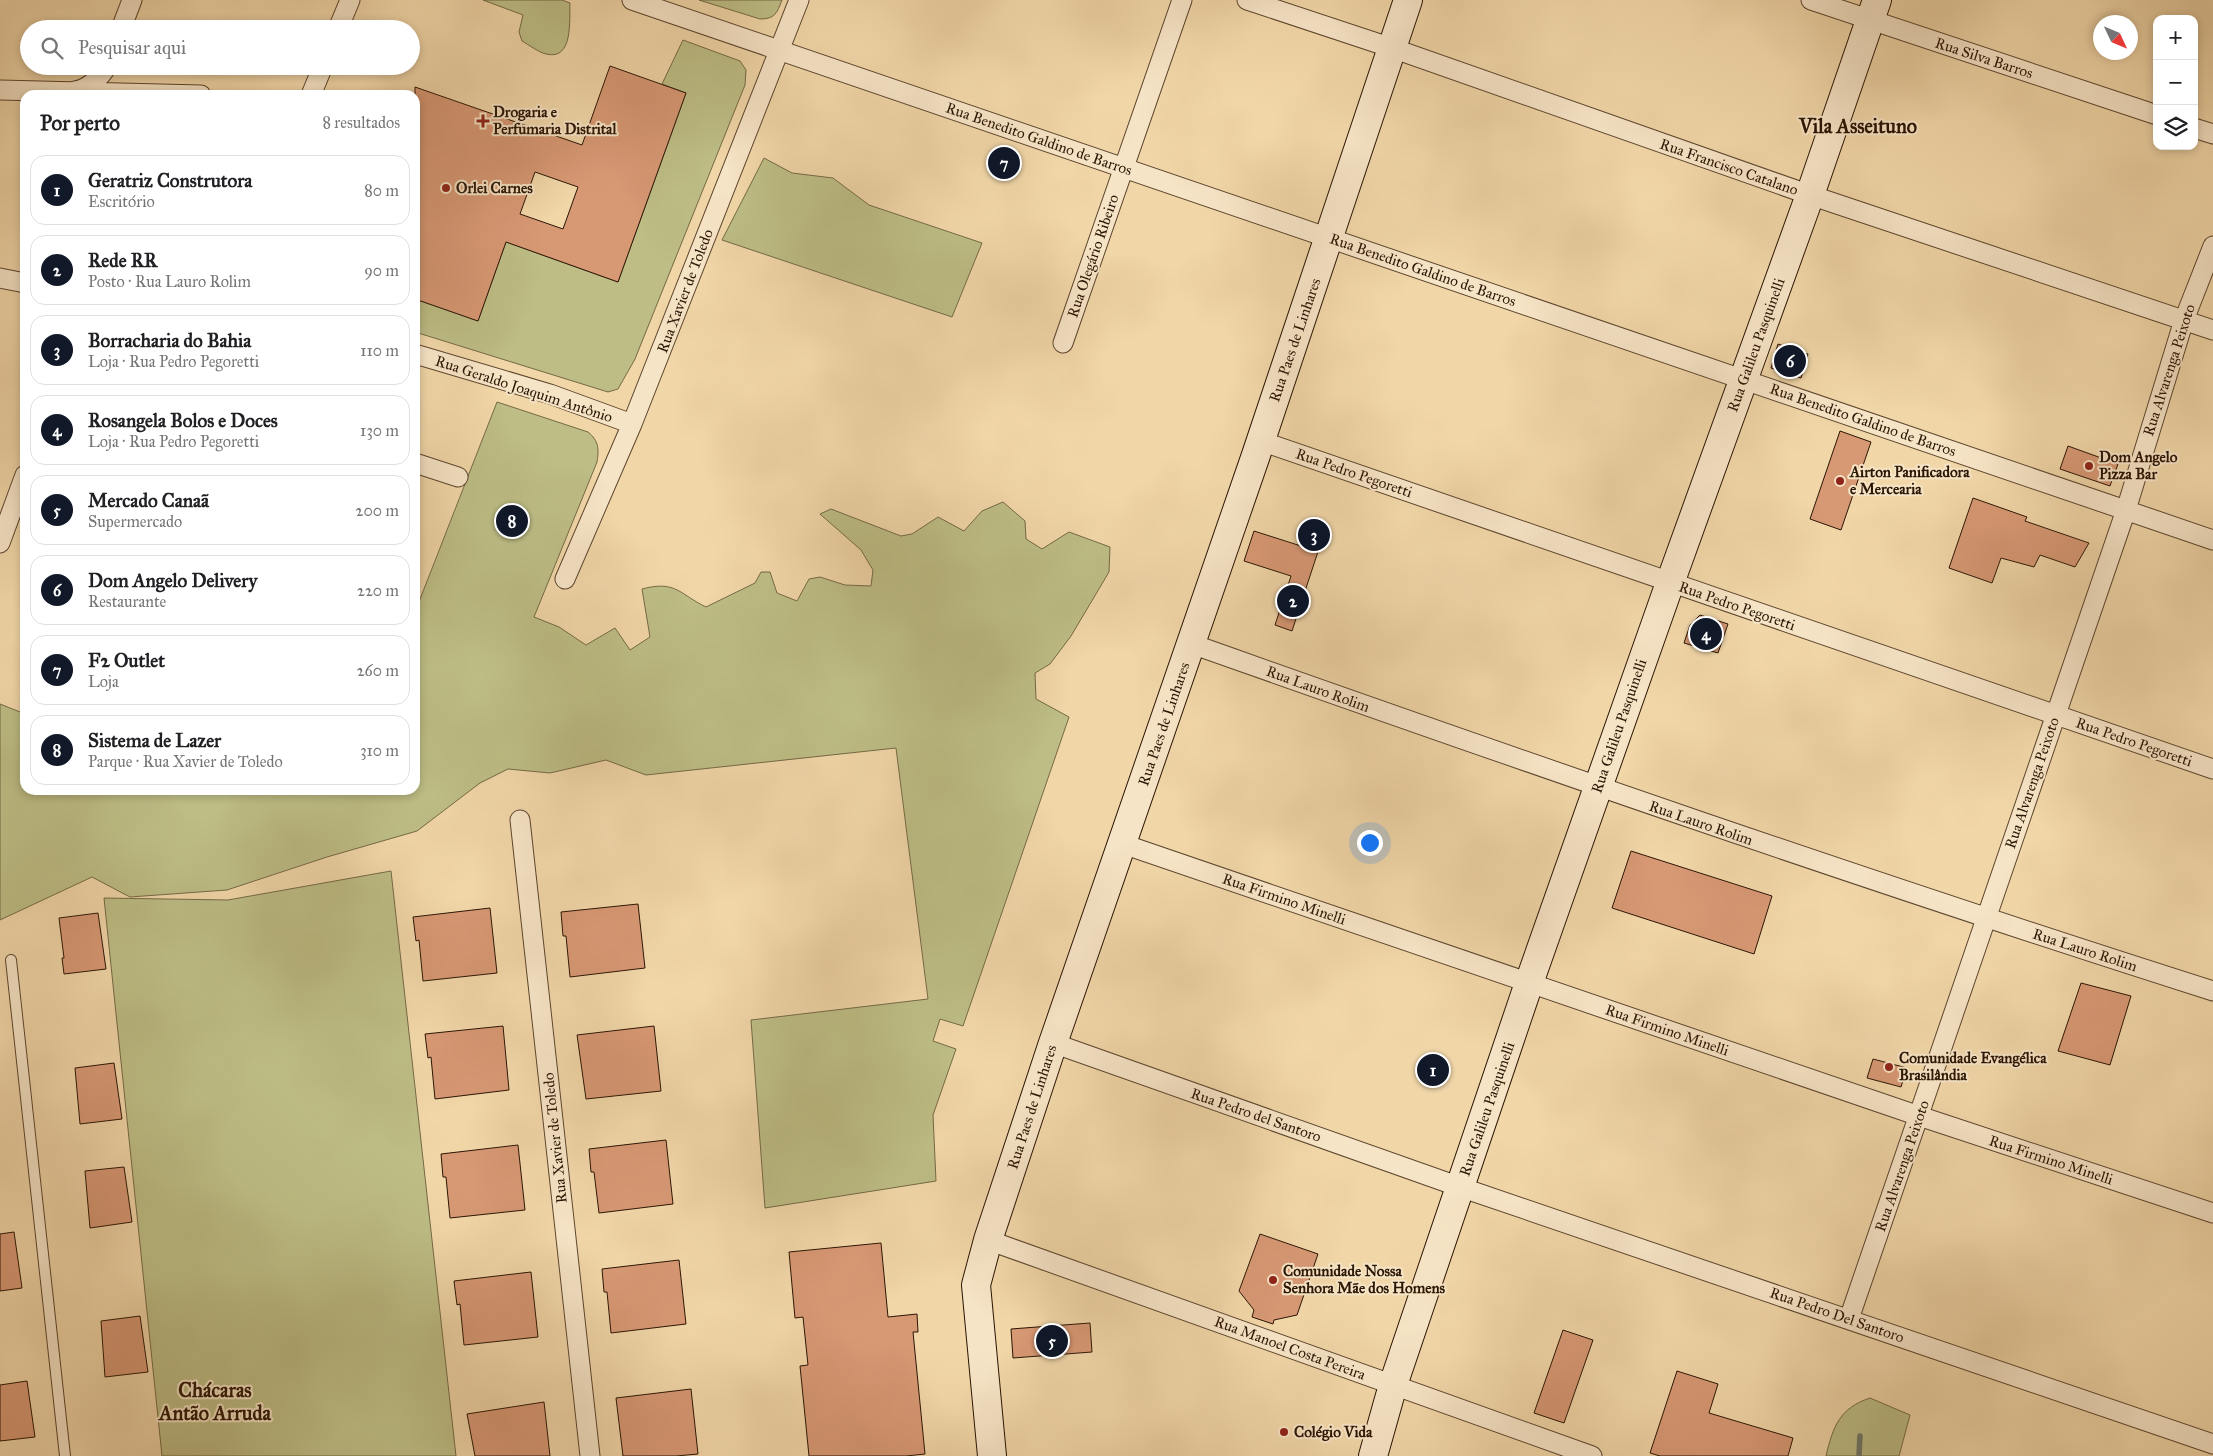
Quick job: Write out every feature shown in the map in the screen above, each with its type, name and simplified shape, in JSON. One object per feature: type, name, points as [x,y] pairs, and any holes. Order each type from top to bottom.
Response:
[{"type":"street","points":[[124,20],[132,0]]},
{"type":"street","points":[[342,20],[350,0]]},
{"type":"street","name":"Rua Benedito Galdino de Barros","points":[[632,0],[2213,540]]},
{"type":"street","name":"Rua Xavier de Toledo","points":[[565,579],[632,424],[799,0]]},
{"type":"street","name":"Rua Olegário Ribeiro","points":[[1063,343],[1182,0]]},
{"type":"street","name":"Rua Francisco Catalano","points":[[1247,0],[1392,48],[1810,195],[2213,330]]},
{"type":"street","name":"Rua Paes de Linhares","points":[[992,1456],[976,1285],[988,1240],[1053,1043],[1261,441],[1408,0]]},
{"type":"street","name":"Rua Silva Barros","points":[[1811,0],[1874,10],[2153,114]]},
{"type":"street","name":"Rua Galileu Pasquinelli","points":[[1373,1456],[1393,1386],[1529,983],[1670,583],[1810,195],[1874,10]]},
{"type":"street","points":[[82,90],[99,75]]},
{"type":"street","points":[[110,75],[118,90]]},
{"type":"street","points":[[313,90],[319,75]]},
{"type":"street","points":[[0,90],[20,91]]},
{"type":"street","points":[[2198,129],[2213,134]]},
{"type":"street","name":"Rua Alvarenga Peixoto","points":[[1849,1320],[2126,510],[2184,320],[2213,246]]},
{"type":"street","points":[[0,278],[20,282]]},
{"type":"street","name":"Rua Geraldo Joaquim Antônio","points":[[420,355],[550,394],[632,424]]},
{"type":"street","name":"Rua Pedro Pegoretti","points":[[1261,441],[2213,769]]},
{"type":"street","points":[[420,465],[458,477]]},
{"type":"street","points":[[0,543],[20,493]]},
{"type":"street","name":"Rua Lauro Rolim","points":[[1192,644],[1597,788],[1986,918],[2213,991]]},
{"type":"street","name":"Rua Xavier de Toledo","points":[[520,820],[590,1456]]},
{"type":"street","name":"Rua Firmino Minelli","points":[[1123,844],[1919,1116],[2213,1213]]},
{"type":"street","name":"Rua Pedro del Santoro","points":[[1053,1043],[1460,1186]]},
{"type":"street","name":"Rua Pedro Del Santoro","points":[[1460,1186],[2213,1444]]},
{"type":"street","name":"Rua Manoel Costa Pereira","points":[[988,1240],[1592,1456]]},
{"type":"lane","points":[[11,960],[65,1456]]},
{"type":"green space","points":[[483,0],[562,0],[570,3],[566,45],[555,54],[546,54],[537,50],[522,41],[519,32],[523,15]]},
{"type":"green space","points":[[699,0],[782,0],[775,14],[769,18],[760,19]]},
{"type":"green space","points":[[683,40],[740,61],[746,70],[745,85],[635,359],[618,389],[608,392],[420,334],[420,301],[478,321],[506,242],[618,282],[686,93],[662,84]]},
{"type":"green space","points":[[764,158],[792,173],[833,178],[869,205],[982,243],[952,317],[722,240]]},
{"type":"green space","points":[[497,402],[588,432],[596,442],[598,449],[597,462],[534,617],[559,627],[586,645],[615,628],[630,650],[650,637],[642,589],[670,587],[706,607],[755,583],[761,572],[770,572],[777,593],[797,601],[809,579],[820,577],[845,585],[871,586],[873,570],[861,550],[820,514],[831,509],[901,536],[912,534],[938,517],[964,531],[982,511],[1003,502],[1025,521],[1026,539],[1042,549],[1069,532],[1110,547],[1109,572],[1071,636],[1050,664],[1035,673],[1036,699],[1069,717],[963,1026],[940,1019],[933,1041],[956,1049],[933,1115],[936,1181],[765,1208],[751,1020],[928,999],[896,748],[646,775],[606,760],[550,773],[508,769],[480,783],[417,831],[327,857],[227,890],[130,897],[92,877],[0,920],[0,704],[20,712],[20,795],[420,795],[420,599]]},
{"type":"green space","points":[[391,871],[456,1456],[162,1456],[104,898],[228,900]]},
{"type":"green space","points":[[1870,1398],[1910,1415],[1899,1456],[1826,1456],[1839,1420],[1851,1407]]},
{"type":"building","points":[[610,66],[686,93],[618,282],[506,242],[478,321],[420,301],[420,90],[415,90],[415,87],[582,145]],"holes":[[[535,172],[578,187],[563,229],[520,214]]]},
{"type":"building","points":[[1778,344],[1808,354],[1801,378],[1771,368]]},
{"type":"building","name":"Airton Panificadora e Mercearia","points":[[1840,431],[1871,442],[1841,530],[1810,519]]},
{"type":"building","name":"Dom Angelo Pizza Bar","points":[[2068,446],[2118,464],[2110,486],[2060,469]]},
{"type":"building","points":[[1973,498],[2027,517],[2025,521],[2089,543],[2075,567],[2040,555],[2034,567],[2001,558],[1992,583],[1949,568]]},
{"type":"building","points":[[1309,519],[1327,524],[1292,631],[1275,625],[1291,576],[1244,561],[1254,531],[1301,546]]},
{"type":"building","points":[[1700,615],[1728,624],[1718,653],[1684,643],[1690,625]]},
{"type":"building","points":[[1631,851],[1772,896],[1754,954],[1612,908]]},
{"type":"building","points":[[638,904],[645,968],[570,977],[566,936],[563,936],[561,912]]},
{"type":"building","points":[[490,908],[497,973],[423,981],[419,940],[416,941],[413,917]]},
{"type":"building","points":[[98,913],[106,969],[64,974],[59,918]]},
{"type":"building","points":[[2081,983],[2131,996],[2110,1065],[2058,1051]]},
{"type":"building","points":[[503,1026],[509,1090],[435,1099],[431,1057],[428,1058],[425,1034]]},
{"type":"building","points":[[654,1026],[661,1091],[586,1099],[577,1035]]},
{"type":"building","points":[[1873,1059],[1907,1068],[1901,1087],[1867,1078]]},
{"type":"building","points":[[114,1063],[122,1119],[80,1124],[75,1068]]},
{"type":"building","points":[[666,1140],[673,1204],[599,1213],[594,1172],[591,1172],[589,1149]]},
{"type":"building","points":[[518,1145],[525,1210],[450,1218],[446,1177],[443,1177],[441,1154]]},
{"type":"building","points":[[124,1167],[132,1222],[90,1228],[85,1171]]},
{"type":"building","points":[[14,1232],[22,1288],[0,1291],[0,1234]]},
{"type":"building","name":"Comunidade Nossa Senhora Mãe dos Homens","points":[[1260,1234],[1318,1254],[1297,1315],[1274,1320],[1273,1324],[1252,1317],[1254,1310],[1239,1291]]},
{"type":"building","points":[[881,1243],[888,1317],[917,1314],[918,1332],[913,1332],[925,1454],[906,1456],[809,1456],[800,1366],[808,1365],[803,1317],[795,1318],[789,1252]]},
{"type":"building","points":[[679,1260],[686,1324],[611,1333],[607,1292],[604,1292],[602,1269]]},
{"type":"building","points":[[531,1272],[538,1337],[464,1345],[460,1304],[457,1305],[454,1281]]},
{"type":"building","points":[[140,1316],[148,1372],[105,1377],[101,1321]]},
{"type":"building","points":[[1090,1323],[1092,1352],[1013,1358],[1011,1329]]},
{"type":"building","points":[[1563,1330],[1593,1340],[1564,1423],[1534,1413]]},
{"type":"building","points":[[1677,1371],[1718,1384],[1709,1413],[1793,1438],[1788,1456],[1660,1456],[1650,1453]]},
{"type":"building","points":[[27,1381],[35,1437],[0,1441],[0,1385]]},
{"type":"building","points":[[691,1389],[698,1454],[623,1456],[616,1398]]},
{"type":"building","points":[[544,1402],[550,1456],[475,1456],[467,1414]]},
{"type":"waterway","points":[[1859,1456],[1860,1436]]},
{"type":"place","name":"Drogaria e Perfumaria Distrital","points":[[483,121]]},
{"type":"place","name":"F2 Outlet","points":[[1004,163]]},
{"type":"place","name":"Orlei Carnes","points":[[446,188]]},
{"type":"place","name":"Dom Angelo Delivery","points":[[1790,361]]},
{"type":"place","name":"Dom Angelo Pizza Bar","points":[[2089,466]]},
{"type":"place","name":"Airton Panificadora e Mercearia","points":[[1840,481]]},
{"type":"place","name":"Sistema de Lazer","points":[[512,521]]},
{"type":"place","name":"Borracharia do Bahia","points":[[1314,535]]},
{"type":"place","name":"Rede RR","points":[[1293,601]]},
{"type":"place","name":"Rosangela Bolos e Doces","points":[[1706,634]]},
{"type":"place","name":"Comunidade Evangélica Brasilândia","points":[[1889,1067]]},
{"type":"place","name":"Geratriz Construtora","points":[[1433,1070]]},
{"type":"place","name":"Comunidade Nossa Senhora Mãe dos Homens","points":[[1273,1280]]},
{"type":"place","name":"Mercado Canaã","points":[[1052,1341]]},
{"type":"place","name":"Colégio Vida","points":[[1284,1432]]},
{"type":"district","name":"Vila Asseituno","points":[[1858,126]]},
{"type":"district","name":"Chácaras Antão Arruda","points":[[215,1402]]}]
